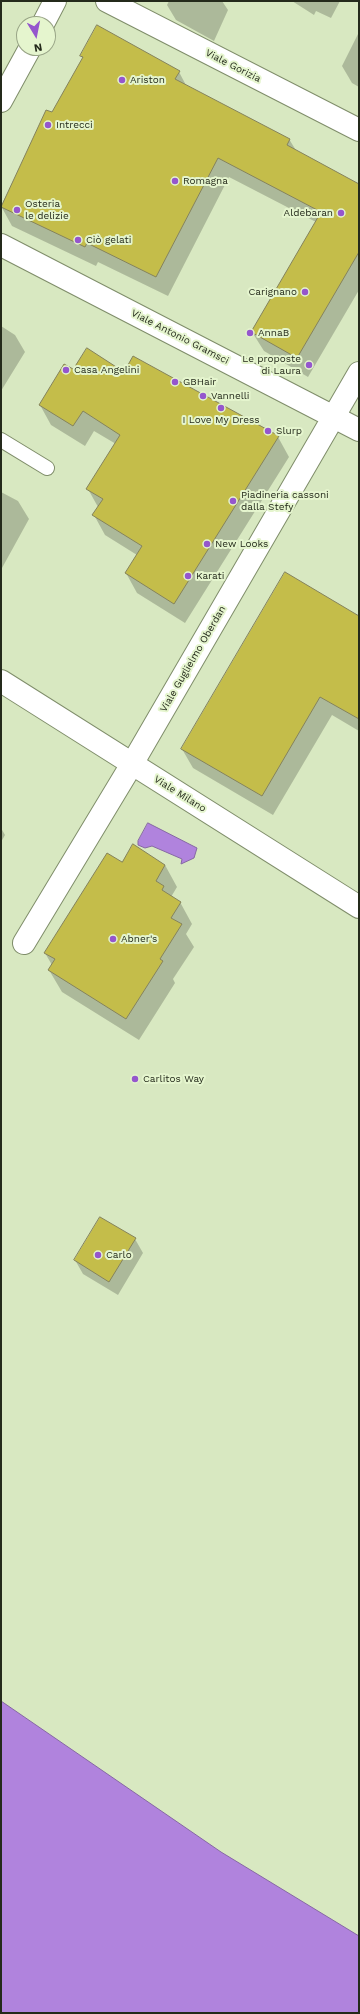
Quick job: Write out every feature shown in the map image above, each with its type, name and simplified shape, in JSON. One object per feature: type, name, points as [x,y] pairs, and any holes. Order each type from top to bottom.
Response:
[{"type":"street","points":[[47,16],[55,1]]},
{"type":"street","name":"Viale Gorizia","points":[[107,1],[359,130]]},
{"type":"street","points":[[1,101],[26,56]]},
{"type":"street","name":"Viale Antonio Gramsci","points":[[1,245],[359,430]]},
{"type":"street","name":"Viale Guglielmo Oberdan","points":[[24,943],[132,764],[359,373]]},
{"type":"street","name":"Viale Milano","points":[[1,681],[359,907]]},
{"type":"lane","points":[[1,440],[47,468]]},
{"type":"shaded area","points":[[148,823],[197,848],[194,858],[181,864],[182,859],[152,846],[145,848],[138,845],[138,841]]},
{"type":"shaded area","points":[[1,1701],[221,1852],[359,1936],[359,2013],[1,2013]]},
{"type":"building","points":[[97,25],[180,71],[175,79],[290,139],[287,145],[359,184],[359,252],[297,358],[251,332],[321,212],[218,158],[156,277],[87,243],[85,247],[1,207],[46,110],[52,112],[83,57],[80,56]]},
{"type":"building","points":[[87,348],[124,372],[133,356],[279,436],[174,604],[125,573],[142,546],[92,515],[103,499],[86,489],[120,435],[83,411],[73,426],[39,405],[64,364],[73,369]]},
{"type":"building","points":[[285,572],[359,616],[359,719],[320,697],[262,796],[181,749]]},
{"type":"building","name":"Abner's","points":[[133,844],[165,865],[156,881],[164,886],[162,890],[181,902],[171,918],[182,924],[160,959],[163,961],[126,1019],[48,970],[55,959],[44,953],[107,853],[122,862]]},
{"type":"building","name":"Carlo","points":[[100,1217],[136,1238],[109,1282],[74,1260]]},
{"type":"place","name":"Ariston","points":[[122,80]]},
{"type":"place","name":"Intrecci","points":[[48,125]]},
{"type":"place","name":"Romagna","points":[[175,181]]},
{"type":"place","name":"Osteria le delizie","points":[[17,210]]},
{"type":"place","name":"Aldebaran","points":[[341,213]]},
{"type":"place","name":"Ciò gelati","points":[[78,240]]},
{"type":"place","name":"Carignano","points":[[305,292]]},
{"type":"place","name":"AnnaB","points":[[250,333]]},
{"type":"place","name":"Le proposte di Laura","points":[[309,365]]},
{"type":"place","name":"Casa Angelini","points":[[66,370]]},
{"type":"place","name":"GBHair","points":[[175,382]]},
{"type":"place","name":"Vannelli","points":[[203,396]]},
{"type":"place","name":"I Love My Dress","points":[[221,408]]},
{"type":"place","name":"Slurp","points":[[268,431]]},
{"type":"place","name":"Piadineria cassoni dalla Stefy","points":[[233,501]]},
{"type":"place","name":"New Looks","points":[[207,544]]},
{"type":"place","name":"Karati","points":[[188,576]]},
{"type":"place","name":"Abner's","points":[[113,939]]},
{"type":"place","name":"Carlitos Way","points":[[135,1079]]},
{"type":"place","name":"Carlo","points":[[98,1255]]}]
